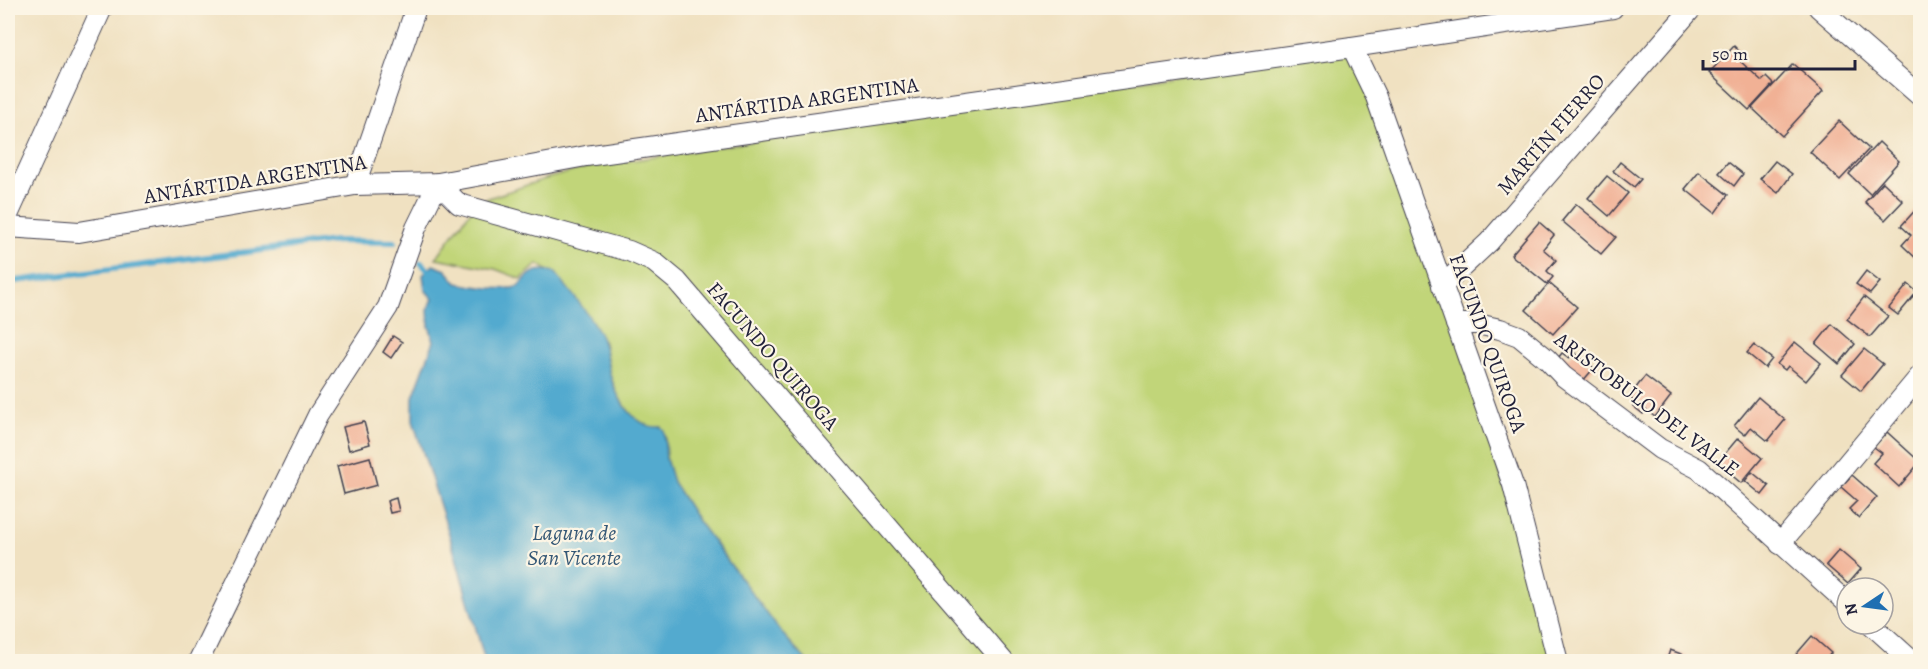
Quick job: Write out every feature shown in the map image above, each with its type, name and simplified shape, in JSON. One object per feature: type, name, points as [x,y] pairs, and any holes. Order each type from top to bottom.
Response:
[{"type":"street","points":[[8,215],[102,8]]},
{"type":"street","points":[[355,185],[416,8]]},
{"type":"street","name":"ANTÁRTIDA ARGENTINA","points":[[8,227],[79,232],[355,185],[438,183],[586,156],[1613,8]]},
{"type":"street","name":"MARTÍN FIERRO","points":[[1442,286],[1489,242],[1692,8]]},
{"type":"street","points":[[1819,8],[1920,96]]},
{"type":"street","name":"FACUNDO QUIROGA","points":[[1352,47],[1376,97],[1513,485],[1558,662]]},
{"type":"street","points":[[198,662],[318,415],[388,307],[416,228],[438,183]]},
{"type":"street","name":"FACUNDO QUIROGA","points":[[438,183],[459,204],[629,251],[654,262],[677,281],[1004,662]]},
{"type":"street","name":"ARISTOBULO DEL VALLE","points":[[1456,324],[1477,324],[1519,336],[1547,359],[1563,376],[1660,449],[1699,469],[1835,592]]},
{"type":"street","points":[[1780,544],[1920,376]]},
{"type":"street","points":[[1884,636],[1913,662]]},
{"type":"green space","points":[[1352,47],[1442,286],[1558,661],[807,661],[780,631],[698,521],[673,482],[666,459],[665,436],[661,427],[651,428],[633,417],[618,396],[610,375],[604,342],[559,278],[538,264],[521,279],[495,269],[436,258],[477,202],[548,178],[590,167]]},
{"type":"water","name":"Laguna de San Vicente","points":[[433,265],[446,270],[457,283],[479,287],[513,288],[519,286],[535,272],[543,270],[555,272],[595,325],[603,343],[613,383],[628,410],[642,423],[661,427],[664,430],[666,459],[673,482],[698,521],[780,631],[807,661],[485,661],[450,537],[413,421],[413,397],[434,341],[429,326],[428,309],[433,299],[425,290],[423,275]]},
{"type":"building","points":[[1734,46],[1744,56],[1740,61],[1762,81],[1766,77],[1773,84],[1749,110],[1709,73]]},
{"type":"building","points":[[1793,64],[1823,91],[1782,136],[1752,108]]},
{"type":"building","points":[[1839,121],[1869,149],[1840,180],[1810,152]]},
{"type":"building","points":[[1879,142],[1899,161],[1870,194],[1849,174]]},
{"type":"building","points":[[1775,161],[1792,174],[1778,193],[1760,179]]},
{"type":"building","points":[[1620,162],[1641,179],[1634,187],[1613,171]]},
{"type":"building","points":[[1728,162],[1743,174],[1734,186],[1719,173]]},
{"type":"building","points":[[1699,172],[1728,195],[1715,213],[1685,189]]},
{"type":"building","points":[[1607,176],[1628,193],[1609,216],[1588,198]]},
{"type":"building","points":[[1883,182],[1903,201],[1885,220],[1865,202]]},
{"type":"building","points":[[1576,204],[1616,237],[1601,254],[1562,221]]},
{"type":"building","points":[[1920,205],[1920,262],[1902,245],[1911,235],[1901,226]]},
{"type":"building","points":[[1539,222],[1554,235],[1543,249],[1556,260],[1547,271],[1553,277],[1547,284],[1511,255]]},
{"type":"building","points":[[1866,271],[1880,282],[1870,294],[1856,284]]},
{"type":"building","points":[[1549,283],[1577,307],[1553,334],[1526,310]]},
{"type":"building","points":[[1908,284],[1917,292],[1898,315],[1889,308]]},
{"type":"building","points":[[1864,297],[1888,316],[1870,337],[1847,319]]},
{"type":"building","points":[[1832,324],[1855,344],[1839,364],[1816,344]]},
{"type":"building","points":[[393,336],[402,342],[391,358],[383,352]]},
{"type":"building","points":[[1795,342],[1821,363],[1806,381],[1788,366],[1785,370],[1777,364]]},
{"type":"building","points":[[1754,345],[1772,359],[1765,368],[1747,353]]},
{"type":"building","points":[[1864,349],[1883,364],[1861,391],[1842,375]]},
{"type":"building","points":[[1574,352],[1594,368],[1581,383],[1555,362],[1562,353],[1569,358]]},
{"type":"building","points":[[1645,376],[1671,396],[1655,417],[1646,410],[1643,414],[1633,406],[1636,403],[1629,397]]},
{"type":"building","points":[[1758,397],[1785,420],[1768,441],[1751,427],[1745,435],[1734,426]]},
{"type":"building","points":[[364,422],[370,444],[349,450],[343,427]]},
{"type":"building","points":[[1887,432],[1920,462],[1899,487],[1873,463],[1882,453],[1874,447]]},
{"type":"building","points":[[1738,438],[1762,458],[1741,483],[1717,463]]},
{"type":"building","points":[[370,457],[377,485],[344,494],[337,466]]},
{"type":"building","points":[[1752,472],[1769,486],[1762,495],[1745,481]]},
{"type":"building","points":[[1852,475],[1877,497],[1859,518],[1849,509],[1857,501],[1841,487]]},
{"type":"building","points":[[396,498],[399,511],[390,513],[387,501]]},
{"type":"building","points":[[1839,550],[1861,569],[1855,576],[1839,576],[1826,565]]},
{"type":"building","points":[[1812,636],[1831,653],[1824,662],[1797,662],[1793,658]]},
{"type":"building","points":[[1670,650],[1687,656],[1685,662],[1666,662]]},
{"type":"waterway","points":[[8,282],[335,241],[394,242]]},
{"type":"waterway","points":[[421,263],[428,270]]}]
